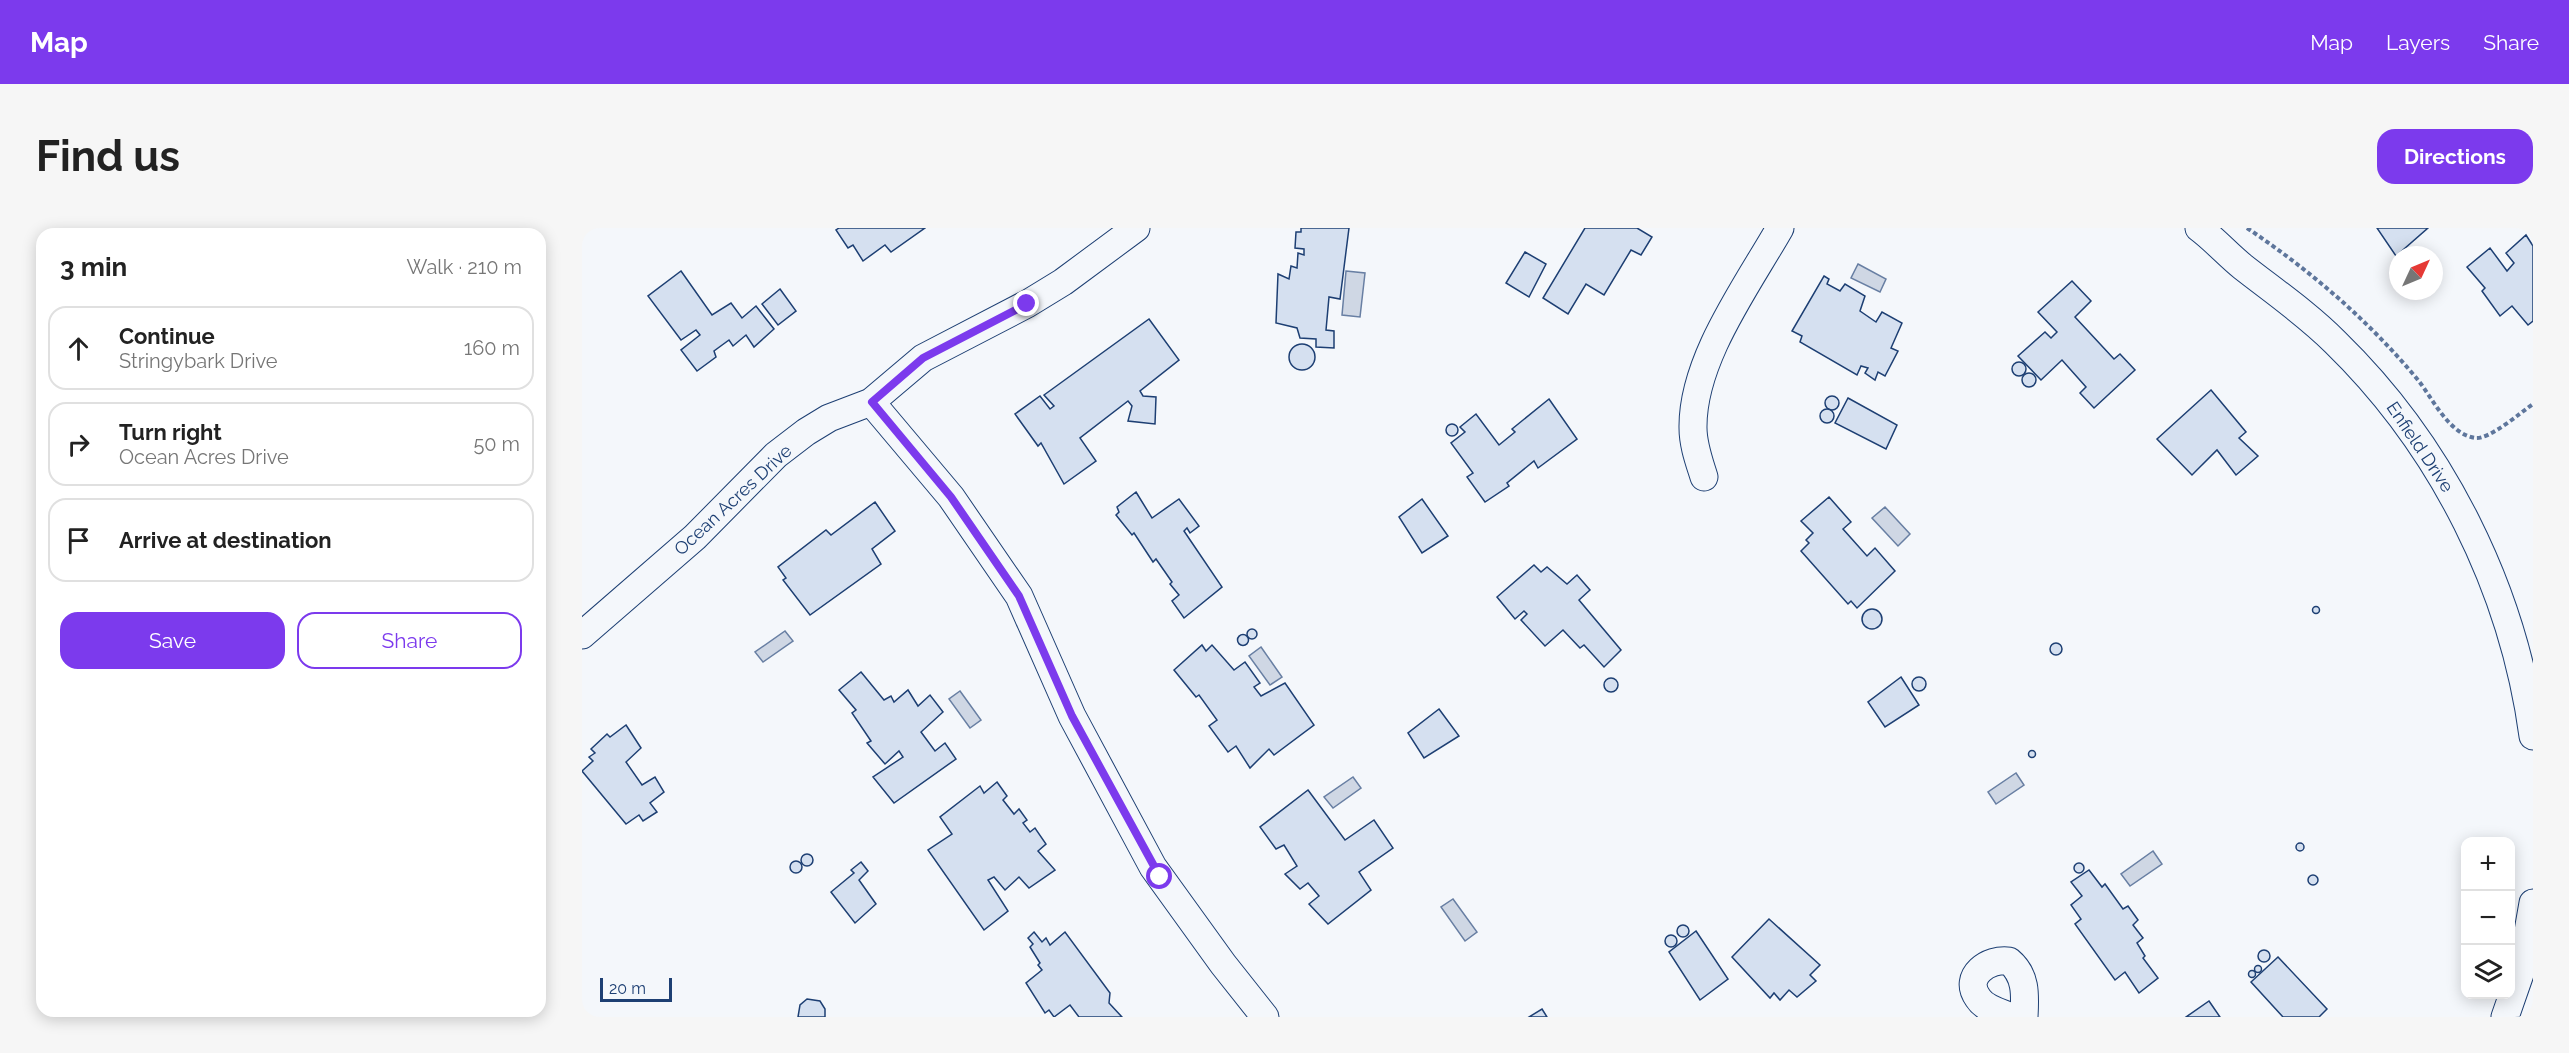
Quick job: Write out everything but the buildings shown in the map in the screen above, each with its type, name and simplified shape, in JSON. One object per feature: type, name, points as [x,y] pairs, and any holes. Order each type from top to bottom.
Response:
[{"type":"street","name":"Ocean Acres Drive","points":[[582,635],[695,537],[776,455],[828,418],[872,402],[923,358],[1027,304],[1063,282],[1136,228]]},
{"type":"street","points":[[1704,477],[1694,445],[1693,427],[1698,383],[1716,341],[1780,228]]},
{"type":"street","name":"Enfield Drive","points":[[2199,228],[2242,266],[2303,312],[2336,342],[2390,402],[2431,459],[2450,488],[2497,594],[2516,651],[2533,736]]},
{"type":"street","points":[[872,402],[951,497],[1019,596],[1072,716],[1153,867],[1223,964],[1265,1017]]},
{"type":"street","points":[[2505,1017],[2521,971],[2533,903]]},
{"type":"street","points":[[2012,1017],[1988,1008],[1979,1000],[1974,990],[1977,973],[1991,962],[2009,961],[2022,977],[2025,989],[2024,1017]]},
{"type":"path","points":[[2247,228],[2284,253],[2345,303],[2383,340],[2452,425],[2464,435],[2477,439],[2490,434],[2533,404]]},
{"type":"shaded area","points":[[1858,264],[1886,279],[1880,292],[1851,278]]},
{"type":"shaded area","points":[[1346,271],[1365,273],[1360,317],[1342,315]]},
{"type":"shaded area","points":[[1885,507],[1910,534],[1898,546],[1872,518]]},
{"type":"shaded area","points":[[785,631],[793,641],[763,662],[755,652]]},
{"type":"shaded area","points":[[1261,647],[1282,677],[1270,685],[1249,656]]},
{"type":"shaded area","points":[[960,691],[981,720],[970,728],[949,699]]},
{"type":"shaded area","points":[[2016,773],[2024,785],[1996,804],[1988,792]]},
{"type":"shaded area","points":[[1353,777],[1361,788],[1333,808],[1324,797]]},
{"type":"shaded area","points":[[2153,851],[2162,864],[2130,886],[2121,874]]},
{"type":"shaded area","points":[[1453,899],[1477,932],[1465,941],[1441,907]]},
{"type":"route","points":[[1027,304],[923,358],[872,402],[951,497],[1019,596],[1072,716],[1160,877]]}]
